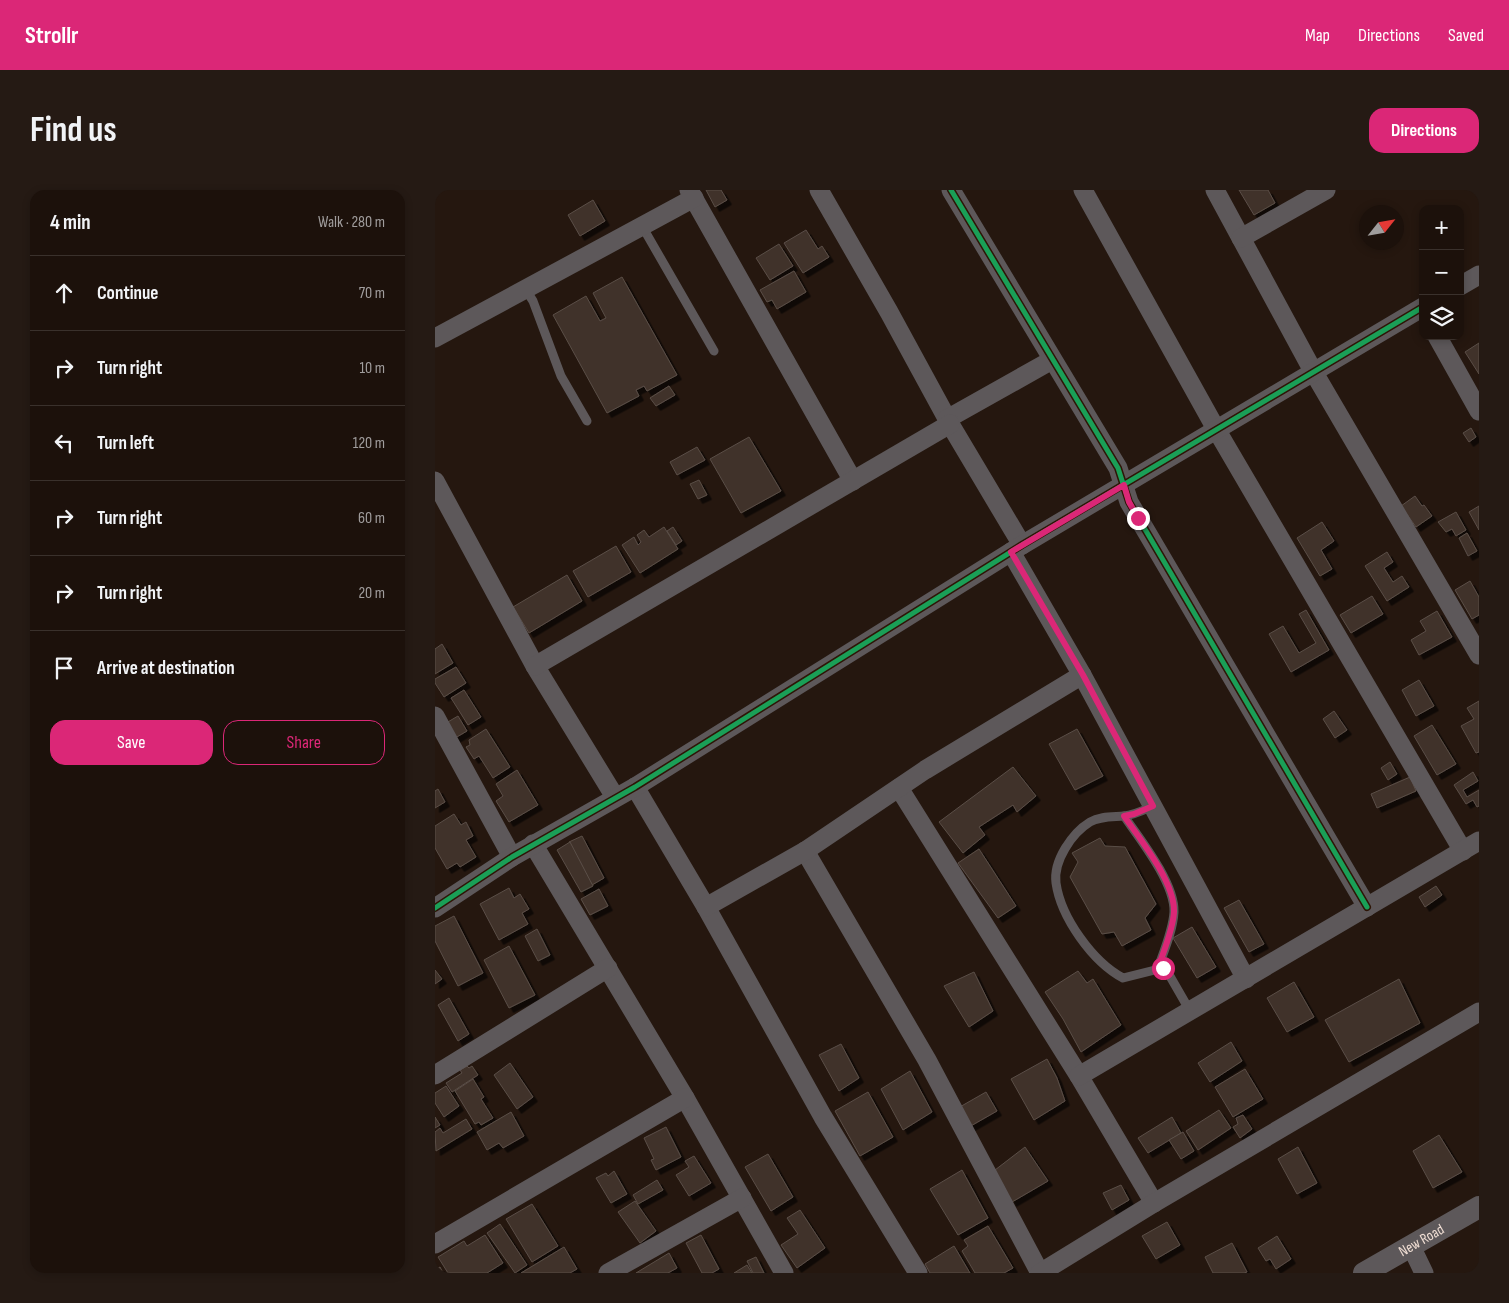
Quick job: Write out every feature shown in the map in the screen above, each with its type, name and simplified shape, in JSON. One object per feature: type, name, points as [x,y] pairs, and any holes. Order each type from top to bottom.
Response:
[{"type":"street","points":[[819,190],[884,304],[1017,549],[1246,979]]},
{"type":"street","points":[[951,190],[1117,468],[1129,502],[1367,908]]},
{"type":"street","points":[[1079,1076],[1471,846],[1216,429],[1083,190]]},
{"type":"street","points":[[1215,190],[1313,371],[1479,655]]},
{"type":"street","points":[[1241,238],[1326,190]]},
{"type":"street","points":[[435,338],[642,226],[692,194],[853,481]]},
{"type":"street","points":[[1464,284],[1479,275]]},
{"type":"street","points":[[435,908],[533,844],[635,787],[1017,549],[1313,371],[1419,310]]},
{"type":"street","points":[[1439,340],[1479,411]]},
{"type":"street","points":[[535,666],[853,481],[1052,360]]},
{"type":"street","points":[[435,481],[535,666],[615,797]]},
{"type":"street","points":[[706,907],[805,851],[948,755],[1083,675]]},
{"type":"street","points":[[435,716],[512,857]]},
{"type":"street","points":[[635,787],[706,907],[823,1117],[917,1273]]},
{"type":"street","points":[[899,788],[1079,1076],[1154,1203]]},
{"type":"street","points":[[533,844],[685,1098],[784,1273]]},
{"type":"street","points":[[805,851],[927,1060],[1040,1273],[1154,1203],[1479,1012]]},
{"type":"street","points":[[435,1076],[608,968]]},
{"type":"street","points":[[435,1244],[685,1098]]},
{"type":"street","points":[[608,1273],[742,1198]]},
{"type":"street","name":"New Road","points":[[1364,1273],[1479,1207]]},
{"type":"street","points":[[1411,1246],[1424,1273]]},
{"type":"lane","points":[[642,226],[714,351]]},
{"type":"lane","points":[[526,290],[533,301],[561,376],[587,420]]},
{"type":"lane","points":[[1153,806],[1134,814],[1104,818],[1091,822],[1074,836],[1067,845],[1058,866],[1056,882],[1063,905],[1089,950],[1115,974],[1123,978],[1163,968],[1167,971],[1190,1012]]},
{"type":"lane","points":[[1124,816],[1163,876],[1171,891],[1174,904],[1172,923],[1158,968]]},
{"type":"building","points":[[706,190],[721,190],[727,200],[715,207]]},
{"type":"building","points":[[1239,190],[1268,190],[1275,203],[1254,215]]},
{"type":"building","points":[[593,200],[605,221],[580,236],[568,215]]},
{"type":"building","points":[[806,230],[818,249],[822,246],[829,257],[803,273],[784,243]]},
{"type":"building","points":[[779,244],[793,266],[770,280],[756,258]]},
{"type":"building","points":[[794,271],[806,292],[777,309],[772,300],[767,302],[760,290]]},
{"type":"building","points":[[622,277],[677,375],[647,391],[644,386],[636,390],[639,396],[607,413],[553,315],[586,296],[600,321],[606,318],[593,293]]},
{"type":"building","points":[[1479,343],[1479,374],[1465,352]]},
{"type":"building","points":[[669,386],[675,395],[656,406],[650,398]]},
{"type":"building","points":[[1471,428],[1476,437],[1469,442],[1463,433]]},
{"type":"building","points":[[749,437],[781,491],[741,513],[710,459]]},
{"type":"building","points":[[697,447],[705,460],[677,475],[670,462]]},
{"type":"building","points":[[699,480],[707,495],[698,499],[690,484]]},
{"type":"building","points":[[1415,496],[1432,516],[1416,527],[1401,506]]},
{"type":"building","points":[[1479,506],[1479,530],[1469,512]]},
{"type":"building","points":[[1456,512],[1466,530],[1456,536],[1452,529],[1446,532],[1438,522]]},
{"type":"building","points":[[1322,522],[1334,541],[1321,550],[1332,569],[1320,576],[1297,538]]},
{"type":"building","points":[[664,527],[678,549],[640,573],[622,545],[634,537],[638,545],[641,542],[637,535],[644,530],[649,537]]},
{"type":"building","points":[[673,527],[682,541],[676,545],[667,531]]},
{"type":"building","points":[[1467,533],[1477,551],[1468,556],[1459,538]]},
{"type":"building","points":[[616,546],[631,572],[588,597],[573,571]]},
{"type":"building","points":[[1387,552],[1393,562],[1384,568],[1393,582],[1402,576],[1409,587],[1387,601],[1365,566]]},
{"type":"building","points":[[567,575],[582,601],[529,633],[513,607]]},
{"type":"building","points":[[1470,581],[1479,597],[1479,615],[1472,619],[1455,590]]},
{"type":"building","points":[[1372,596],[1383,614],[1351,633],[1340,615]]},
{"type":"building","points":[[1306,610],[1329,650],[1291,672],[1269,634],[1283,626],[1299,653],[1316,643],[1299,614]]},
{"type":"building","points":[[1437,611],[1452,637],[1419,655],[1411,640],[1426,631],[1420,621]]},
{"type":"building","points":[[442,644],[453,663],[435,674],[435,649]]},
{"type":"building","points":[[456,667],[466,683],[444,697],[435,683],[435,679]]},
{"type":"building","points":[[1419,680],[1434,706],[1416,716],[1402,690]]},
{"type":"building","points":[[464,690],[481,717],[468,725],[451,698]]},
{"type":"building","points":[[1479,701],[1479,752],[1476,753],[1461,726],[1474,719],[1467,708]]},
{"type":"building","points":[[1334,711],[1347,730],[1335,738],[1323,719]]},
{"type":"building","points":[[458,716],[467,731],[450,741],[441,726]]},
{"type":"building","points":[[1432,725],[1456,764],[1437,775],[1414,736]]},
{"type":"building","points":[[486,729],[510,767],[493,778],[479,756],[474,759],[466,747],[470,745],[469,740]]},
{"type":"building","points":[[1077,729],[1103,776],[1075,790],[1049,744]]},
{"type":"building","points":[[1390,762],[1397,774],[1388,780],[1381,768]]},
{"type":"building","points":[[1013,767],[1036,796],[1017,812],[1013,805],[979,827],[985,835],[963,853],[939,822]]},
{"type":"building","points":[[517,770],[538,805],[509,822],[496,801],[503,796],[496,784]]},
{"type":"building","points":[[1473,772],[1478,781],[1463,790],[1467,797],[1479,790],[1479,806],[1477,807],[1473,800],[1466,804],[1454,785]]},
{"type":"building","points":[[1410,777],[1416,791],[1377,808],[1371,794]]},
{"type":"building","points":[[438,789],[445,802],[435,808],[435,791]]},
{"type":"building","points":[[454,814],[461,825],[466,822],[473,836],[466,840],[476,857],[460,867],[457,863],[447,869],[435,848],[435,826]]},
{"type":"building","points":[[582,836],[604,878],[592,885],[569,842]]},
{"type":"building","points":[[1100,838],[1105,846],[1125,847],[1156,904],[1145,918],[1151,930],[1122,946],[1114,932],[1102,934],[1070,877],[1078,862],[1072,853]]},
{"type":"building","points":[[570,842],[593,886],[581,892],[557,850]]},
{"type":"building","points":[[979,849],[1016,906],[998,918],[958,863]]},
{"type":"building","points":[[1436,886],[1442,895],[1425,907],[1419,897]]},
{"type":"building","points":[[509,888],[514,898],[520,894],[529,909],[522,913],[528,924],[499,940],[480,904]]},
{"type":"building","points":[[599,889],[608,906],[590,915],[581,899]]},
{"type":"building","points":[[1239,900],[1264,944],[1249,952],[1224,908]]},
{"type":"building","points":[[454,916],[483,973],[458,986],[435,941],[435,926]]},
{"type":"building","points":[[1192,927],[1216,967],[1197,978],[1173,938]]},
{"type":"building","points":[[537,929],[550,955],[538,961],[525,936]]},
{"type":"building","points":[[509,946],[535,995],[509,1008],[484,960]]},
{"type":"building","points":[[435,970],[442,979],[435,984]]},
{"type":"building","points":[[1078,971],[1087,983],[1093,979],[1121,1025],[1081,1052],[1063,1019],[1045,992]]},
{"type":"building","points":[[974,972],[993,1011],[969,1027],[944,986]]},
{"type":"building","points":[[1399,979],[1420,1023],[1349,1062],[1325,1020]]},
{"type":"building","points":[[1294,982],[1314,1017],[1287,1032],[1267,998]]},
{"type":"building","points":[[449,998],[469,1034],[458,1041],[438,1005]]},
{"type":"building","points":[[1231,1042],[1242,1061],[1210,1082],[1198,1063]]},
{"type":"building","points":[[841,1044],[859,1078],[839,1091],[819,1055]]},
{"type":"building","points":[[1047,1059],[1057,1078],[1065,1101],[1034,1120],[1011,1079]]},
{"type":"building","points":[[510,1063],[533,1097],[517,1109],[494,1075]]},
{"type":"building","points":[[467,1066],[469,1068],[472,1066],[478,1075],[452,1092],[446,1083],[462,1073],[460,1070]]},
{"type":"building","points":[[1245,1069],[1263,1099],[1233,1117],[1215,1087]]},
{"type":"building","points":[[910,1071],[932,1112],[903,1130],[881,1089]]},
{"type":"building","points":[[473,1079],[484,1097],[481,1099],[493,1118],[481,1125],[479,1122],[475,1124],[455,1091]]},
{"type":"building","points":[[446,1086],[459,1106],[444,1117],[435,1103],[435,1093]]},
{"type":"building","points":[[868,1092],[893,1137],[860,1156],[835,1111]]},
{"type":"building","points":[[986,1092],[997,1111],[969,1127],[958,1108]]},
{"type":"building","points":[[1219,1110],[1231,1128],[1198,1150],[1186,1131]]},
{"type":"building","points":[[511,1112],[524,1136],[503,1148],[499,1143],[487,1150],[477,1132]]},
{"type":"building","points":[[1243,1115],[1252,1129],[1240,1138],[1233,1127],[1238,1124],[1236,1118]]},
{"type":"building","points":[[435,1117],[440,1125],[435,1128]]},
{"type":"building","points":[[1172,1117],[1181,1133],[1148,1153],[1138,1138]]},
{"type":"building","points":[[466,1119],[472,1129],[436,1151],[435,1132],[440,1128],[443,1133]]},
{"type":"building","points":[[666,1127],[681,1157],[656,1170],[651,1160],[654,1159],[644,1138]]},
{"type":"building","points":[[1183,1132],[1194,1151],[1181,1159],[1169,1140]]},
{"type":"building","points":[[1439,1135],[1462,1172],[1433,1188],[1413,1151]]},
{"type":"building","points":[[1025,1147],[1048,1181],[1012,1202],[995,1170]]},
{"type":"building","points":[[1298,1147],[1317,1183],[1297,1194],[1278,1159]]},
{"type":"building","points":[[768,1154],[793,1197],[771,1211],[745,1167]]},
{"type":"building","points":[[694,1156],[711,1183],[689,1196],[676,1175],[689,1167],[685,1161]]},
{"type":"building","points":[[962,1170],[988,1218],[958,1235],[930,1189]]},
{"type":"building","points":[[614,1171],[627,1194],[611,1203],[596,1178],[606,1173],[608,1176]]},
{"type":"building","points":[[657,1180],[663,1190],[638,1204],[633,1195]]},
{"type":"building","points":[[1121,1185],[1129,1200],[1112,1210],[1103,1193]]},
{"type":"building","points":[[635,1201],[656,1231],[640,1243],[618,1212]]},
{"type":"building","points":[[532,1204],[558,1246],[532,1262],[506,1219]]},
{"type":"building","points":[[800,1210],[825,1248],[797,1268],[781,1245],[798,1234],[787,1218]]},
{"type":"building","points":[[1167,1222],[1180,1245],[1156,1259],[1142,1236]]},
{"type":"building","points":[[500,1224],[527,1265],[515,1273],[487,1233]]},
{"type":"building","points":[[988,1226],[1013,1268],[1004,1273],[975,1273],[962,1251],[968,1246],[964,1240]]},
{"type":"building","points":[[485,1235],[503,1263],[487,1273],[448,1273],[438,1257],[464,1241],[467,1246]]},
{"type":"building","points":[[701,1235],[719,1269],[712,1273],[702,1273],[686,1243]]},
{"type":"building","points":[[1277,1236],[1291,1259],[1276,1269],[1270,1259],[1266,1261],[1258,1248]]},
{"type":"building","points":[[1232,1243],[1247,1272],[1213,1273],[1205,1257]]},
{"type":"building","points":[[954,1246],[970,1273],[930,1273],[925,1264]]},
{"type":"building","points":[[564,1247],[577,1269],[570,1273],[521,1273]]},
{"type":"building","points":[[669,1253],[677,1268],[668,1273],[636,1273]]},
{"type":"building","points":[[756,1257],[764,1273],[753,1273],[747,1261]]},
{"type":"building","points":[[747,1265],[752,1273],[734,1273]]},
{"type":"building","points":[[440,1267],[443,1273],[435,1273],[435,1270]]},
{"type":"cycle path","points":[[951,190],[1118,468],[1129,502],[1367,907]]},
{"type":"cycle path","points":[[435,908],[512,857],[635,787],[1022,545],[1419,309]]},
{"type":"route","points":[[1138,518],[1129,502],[1124,485],[1011,552],[1083,675],[1153,806],[1124,816],[1149,852],[1171,891],[1174,913],[1158,968],[1163,968]]}]
